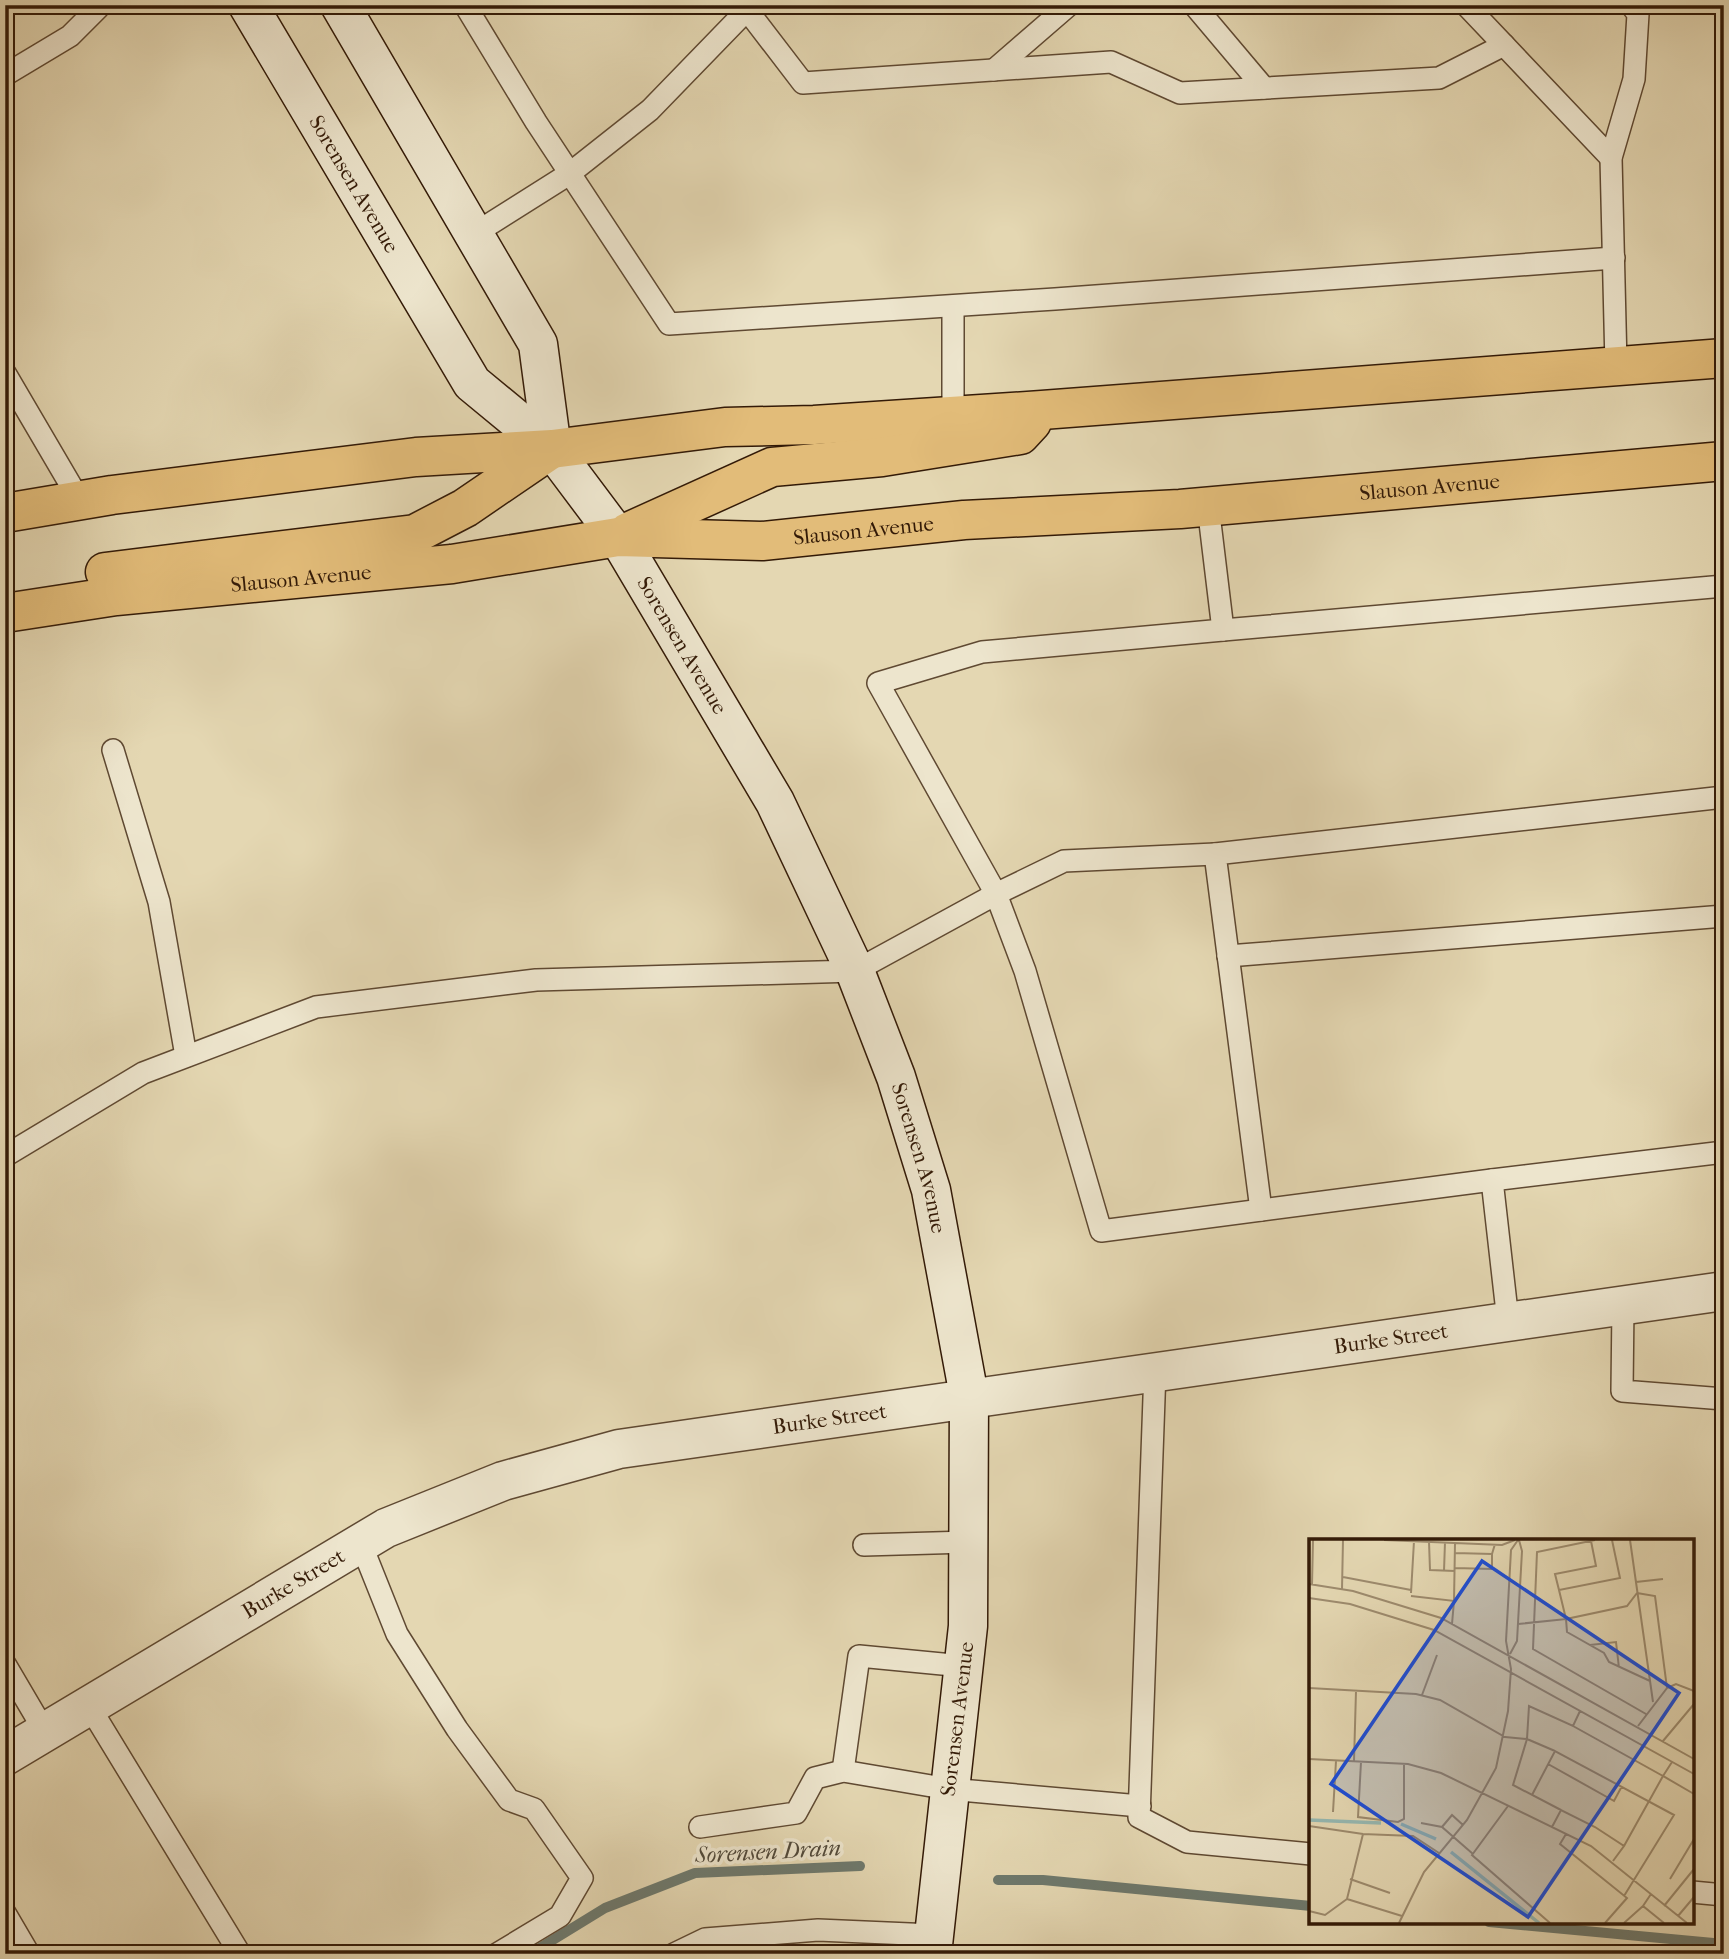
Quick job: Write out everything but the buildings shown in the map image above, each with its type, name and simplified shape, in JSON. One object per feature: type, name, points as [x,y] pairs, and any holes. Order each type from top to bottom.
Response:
[{"type":"main road","points":[[5,513],[416,457],[552,449],[725,427],[1042,410],[1724,358]]},
{"type":"main road","points":[[618,537],[772,467],[882,457],[1020,435],[1042,410]]},
{"type":"main road","points":[[56,606],[106,571],[415,534],[465,508],[552,449]]},
{"type":"main road","name":"Slauson Avenue","points":[[5,613],[116,596],[452,564],[618,537],[762,541],[964,520],[1208,506],[1724,461]]},
{"type":"street","name":"Sorensen Avenue","points":[[248,5],[472,383],[552,449],[618,537],[775,802],[855,971],[896,1077],[932,1190],[969,1396],[968,1626],[932,1945]]},
{"type":"street","name":"Sorensen Avenue","points":[[340,5],[538,344],[552,449]]},
{"type":"street","name":"Burke Street","points":[[5,1756],[386,1528],[503,1480],[619,1449],[969,1396],[1724,1291]]},
{"type":"lane","points":[[5,75],[70,36],[98,8],[97,5]]},
{"type":"lane","points":[[466,5],[569,174],[668,324],[1614,258]]},
{"type":"lane","points":[[994,70],[1069,5]]},
{"type":"lane","points":[[1194,5],[1264,88]]},
{"type":"lane","points":[[1466,5],[1611,158]]},
{"type":"lane","points":[[474,234],[569,174],[650,110],[747,7],[803,83],[1111,62],[1180,93],[1439,78],[1504,45]]},
{"type":"lane","points":[[1616,365],[1611,158],[1634,79],[1637,8]]},
{"type":"lane","points":[[953,306],[953,416]]},
{"type":"lane","points":[[5,373],[80,501]]},
{"type":"lane","points":[[1208,506],[1223,631]]},
{"type":"lane","points":[[1724,586],[982,652],[878,683],[996,894],[1025,971],[1101,1231],[1724,1152]]},
{"type":"lane","points":[[113,750],[159,902],[186,1056]]},
{"type":"lane","points":[[5,1156],[143,1073],[316,1007],[536,981],[855,971],[996,894],[1064,861],[1215,853],[1724,797]]},
{"type":"lane","points":[[1215,853],[1261,1210]]},
{"type":"lane","points":[[1228,956],[1724,916]]},
{"type":"lane","points":[[1492,1180],[1508,1321]]},
{"type":"lane","points":[[1623,1305],[1622,1391],[1724,1399]]},
{"type":"lane","points":[[1155,1370],[1139,1817],[1187,1842],[1309,1854]]},
{"type":"lane","points":[[864,1545],[968,1542]]},
{"type":"lane","points":[[361,1544],[397,1634],[457,1729],[509,1800],[534,1809],[582,1878],[560,1916],[496,1954]]},
{"type":"lane","points":[[843,1771],[859,1656],[963,1666]]},
{"type":"lane","points":[[5,1664],[45,1732]]},
{"type":"lane","points":[[89,1706],[240,1954]]},
{"type":"lane","points":[[700,1827],[796,1813],[815,1778],[843,1771],[948,1789],[1140,1806]]},
{"type":"lane","points":[[1694,1892],[1724,1895]]},
{"type":"lane","points":[[5,1913],[29,1954]]},
{"type":"lane","points":[[674,1954],[705,1939],[817,1930],[932,1945]]},
{"type":"waterway","name":"Sorensen Drain","points":[[530,1954],[605,1908],[695,1873],[860,1866]]},
{"type":"waterway","name":"Sorensen Drain","points":[[998,1880],[1043,1880],[1309,1906]]},
{"type":"waterway","name":"Sorensen Drain","points":[[1510,1924],[1724,1944]]}]
